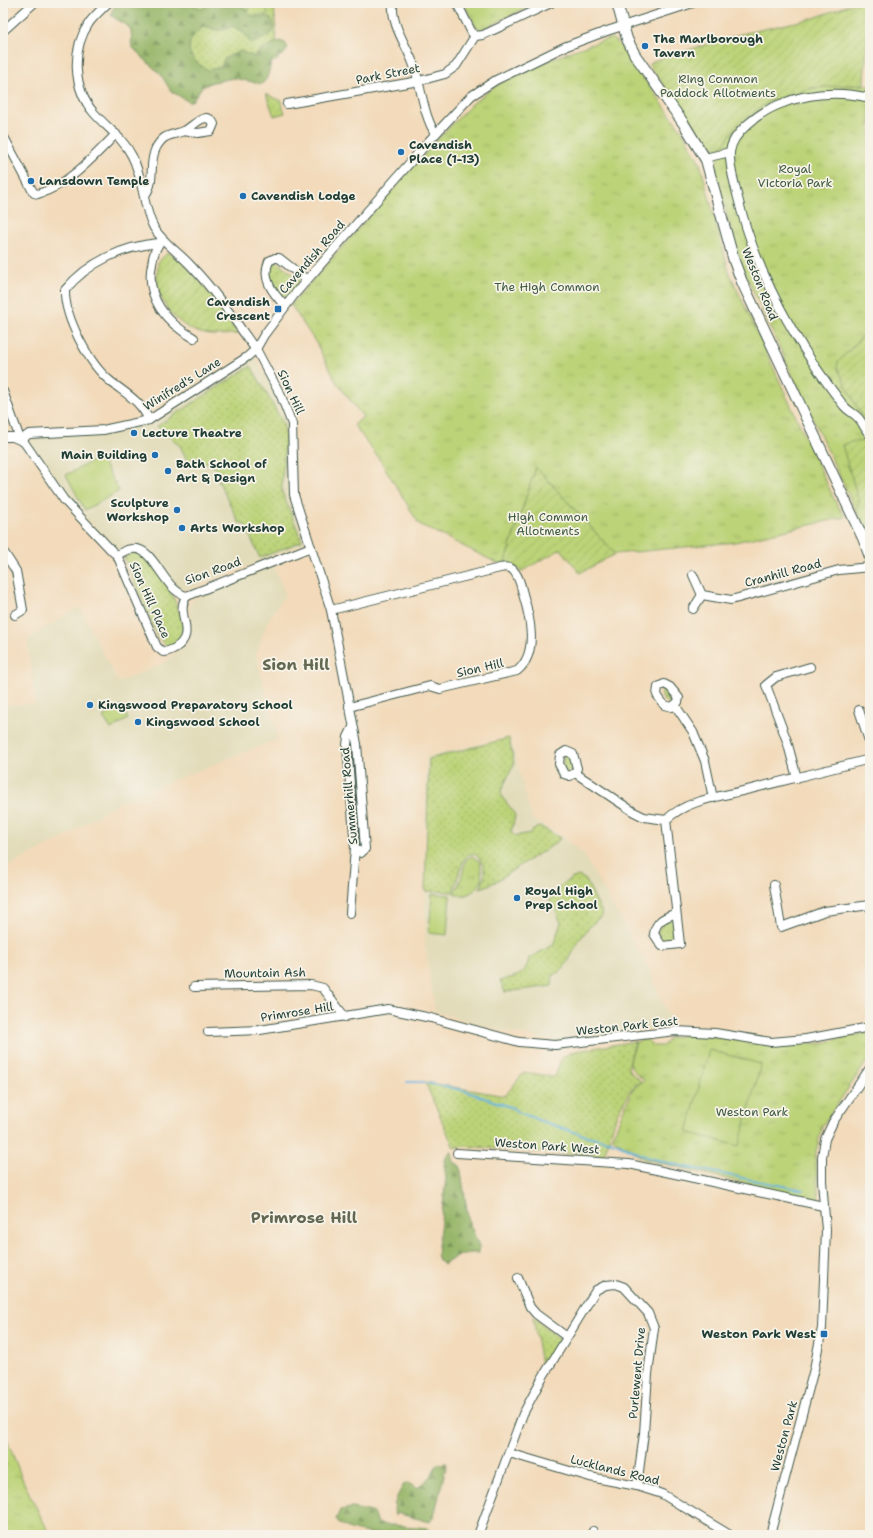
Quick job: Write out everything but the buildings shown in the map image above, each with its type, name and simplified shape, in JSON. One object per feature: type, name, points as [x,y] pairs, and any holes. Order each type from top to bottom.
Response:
[{"type":"street","points":[[3,31],[34,3]]},
{"type":"street","points":[[108,3],[93,18],[84,32],[78,52],[77,75],[79,87],[88,105],[116,134],[132,155],[142,179],[150,219],[161,241]]},
{"type":"street","points":[[393,3],[392,10],[396,25],[413,63],[430,122],[435,133]]},
{"type":"street","points":[[458,3],[472,33],[475,36],[483,35],[551,3]]},
{"type":"street","name":"Weston Road","points":[[617,3],[627,40],[637,59],[684,124],[705,158],[742,282],[863,538],[870,557]]},
{"type":"street","name":"Cavendish Road","points":[[257,347],[285,306],[307,280],[435,133],[467,100],[496,80],[564,47],[693,3]]},
{"type":"street","name":"Park Street","points":[[287,104],[419,81],[452,71],[475,36]]},
{"type":"street","points":[[870,98],[838,94],[820,94],[786,102],[760,113],[748,123],[733,144],[730,152],[739,203],[747,233],[762,269],[804,348],[845,408],[860,419],[870,435]]},
{"type":"street","points":[[145,195],[149,190],[156,148],[164,138],[175,132],[183,131]]},
{"type":"street","points":[[3,135],[6,146],[32,190],[34,193],[38,194],[65,180],[92,159],[116,134]]},
{"type":"street","points":[[705,158],[730,152]]},
{"type":"street","points":[[161,241],[153,257],[150,277],[154,298],[170,321],[194,338]]},
{"type":"street","points":[[149,420],[140,404],[105,376],[83,348],[71,317],[65,296],[65,290],[103,259],[133,246],[161,241]]},
{"type":"street","name":"Sion Hill","points":[[161,241],[194,268],[253,346],[257,347],[281,396],[292,424],[294,434],[294,495],[331,610],[349,707],[430,686],[440,689],[517,670],[524,664],[530,648],[529,615],[521,584],[514,571],[508,567],[331,610]]},
{"type":"street","points":[[285,306],[267,280],[266,273],[269,260],[278,258],[307,280]]},
{"type":"street","name":"Winifred's Lane","points":[[20,439],[29,434],[103,430],[149,420],[247,357],[257,347]]},
{"type":"street","points":[[3,391],[20,439],[64,500],[117,554]]},
{"type":"street","points":[[3,437],[20,439]]},
{"type":"street","name":"Sion Road","points":[[117,554],[130,548],[144,552],[170,586],[179,594],[187,596],[311,547]]},
{"type":"street","points":[[3,551],[16,571],[21,594],[23,610],[15,615]]},
{"type":"street","name":"Sion Hill Place","points":[[117,554],[157,647],[164,652],[168,652],[180,644],[187,632],[182,607],[183,601],[187,596]]},
{"type":"street","name":"Cranhill Road","points":[[702,596],[731,600],[839,570],[870,567]]},
{"type":"street","points":[[693,609],[702,596],[694,576]]},
{"type":"street","points":[[797,778],[787,741],[763,685],[776,677],[810,667]]},
{"type":"street","points":[[675,705],[693,732],[705,761],[713,798]]},
{"type":"street","name":"Summerhill Road","points":[[349,707],[357,744],[365,850],[362,853],[355,848],[350,913]]},
{"type":"street","points":[[858,710],[870,744]]},
{"type":"street","points":[[575,773],[634,812],[644,817],[666,820],[676,812],[713,798],[870,760]]},
{"type":"street","points":[[666,820],[676,913]]},
{"type":"street","points":[[774,885],[781,927],[825,911],[870,905]]},
{"type":"street","name":"Mountain Ash","points":[[194,987],[311,985],[323,988],[346,1017]]},
{"type":"street","name":"Primrose Hill","points":[[208,1032],[260,1030],[388,1009]]},
{"type":"street","name":"Weston Park East","points":[[388,1009],[431,1018],[519,1042],[555,1046],[676,1031],[715,1033],[778,1041],[806,1039],[870,1027]]},
{"type":"street","name":"Weston Park","points":[[770,1535],[812,1375],[822,1328],[826,1230],[823,1206],[822,1163],[825,1139],[833,1122],[870,1068]]},
{"type":"street","name":"Weston Park West","points":[[457,1153],[629,1164],[823,1206]]},
{"type":"street","points":[[518,1284],[530,1307],[536,1314],[567,1338]]},
{"type":"street","name":"Purlewent Drive","points":[[478,1535],[523,1414],[596,1290],[606,1285],[616,1284],[624,1287],[648,1313],[652,1320],[654,1338],[648,1374],[644,1433],[636,1486]]},
{"type":"street","name":"Lucklands Road","points":[[509,1452],[590,1477],[636,1486],[662,1494],[730,1535]]},
{"type":"shaded area","name":"Bath School of Art & Design","points":[[254,355],[273,386],[289,427],[290,497],[306,543],[194,587],[185,590],[178,588],[149,549],[144,546],[131,544],[117,550],[71,503],[39,460],[29,439],[152,420]]},
{"type":"shaded area","name":"Kingswood School","points":[[274,566],[285,594],[267,623],[256,655],[278,739],[121,801],[66,836],[3,869],[3,705],[36,704],[27,640],[79,607],[118,682],[162,664],[188,643],[193,631],[189,606],[195,598]]},
{"type":"shaded area","name":"Royal High Prep School","points":[[510,737],[532,819],[561,836],[583,854],[649,970],[672,1026],[556,1041],[499,1030],[435,1011],[425,943],[426,757]]},
{"type":"green space","points":[[118,3],[188,3],[202,9],[205,8],[206,3],[238,3],[254,17],[269,17],[273,22],[274,30],[263,39],[250,43],[244,32],[232,26],[225,30],[216,30],[205,26],[198,32],[190,43],[189,49],[195,60],[208,70],[221,67],[224,59],[240,51],[255,57],[261,49],[280,41],[285,43],[288,48],[284,54],[272,60],[267,78],[262,84],[233,78],[204,84],[193,100],[189,102],[171,91],[161,75],[132,47],[130,29],[111,15],[113,8]]},
{"type":"green space","points":[[142,3],[274,3],[278,60],[235,76],[218,79],[197,90]]},
{"type":"green space","points":[[248,3],[267,3],[267,15],[249,15]]},
{"type":"green space","points":[[464,3],[536,3],[481,30],[476,27]]},
{"type":"green space","name":"Ring Common Paddock Allotments","points":[[854,3],[870,3],[864,84],[812,88],[770,101],[759,108],[734,129],[724,144],[714,149],[707,148],[703,143],[692,125],[649,65],[656,60],[737,35],[814,18]]},
{"type":"green space","name":"The High Common","points":[[611,38],[618,43],[682,131],[700,163],[729,272],[834,499],[845,517],[735,542],[615,554],[536,467],[505,562],[499,564],[419,524],[382,463],[354,425],[363,417],[337,383],[316,343],[291,305],[436,141],[472,104],[494,87],[527,70],[574,50]]},
{"type":"green space","name":"Royal Victoria Park","points":[[839,85],[870,85],[870,541],[741,265],[714,168],[714,164],[718,160],[714,149],[722,145],[735,129],[761,106],[795,92]]},
{"type":"green space","points":[[266,94],[281,101],[285,113],[274,116]]},
{"type":"green space","points":[[167,253],[185,264],[195,275],[216,301],[238,334],[215,335],[201,333],[186,327],[174,316],[160,295],[157,284],[158,262]]},
{"type":"green space","points":[[274,262],[277,262],[301,280],[286,298],[282,297],[271,280],[270,271]]},
{"type":"green space","points":[[870,328],[870,433],[837,367],[838,362]]},
{"type":"green space","points":[[251,366],[283,423],[286,436],[282,492],[302,541],[260,558],[244,523],[239,523],[218,480],[223,477],[217,469],[210,464],[191,459],[189,464],[180,446],[157,426]]},
{"type":"green space","points":[[855,441],[870,442],[870,541],[856,509],[859,502],[842,445]]},
{"type":"green space","points":[[100,457],[119,491],[85,510],[66,475]]},
{"type":"green space","name":"High Common Allotments","points":[[536,467],[615,554],[580,573],[561,549],[522,571],[505,562]]},
{"type":"green space","points":[[137,552],[152,565],[166,584],[181,616],[183,625],[180,641],[168,648],[157,636],[124,557]]},
{"type":"green space","points":[[664,686],[677,698],[672,705],[663,700],[660,688]]},
{"type":"green space","points":[[122,705],[128,719],[111,729],[103,717]]},
{"type":"green space","points":[[509,738],[514,764],[501,791],[502,797],[515,816],[511,833],[516,836],[530,833],[536,828],[541,827],[560,838],[559,840],[498,880],[480,888],[484,879],[483,865],[478,857],[474,854],[469,854],[464,859],[453,892],[425,891],[429,759]]},
{"type":"green space","points":[[568,753],[575,769],[570,773],[563,770],[563,754]]},
{"type":"green space","points":[[472,856],[480,862],[482,881],[474,891],[467,895],[458,895],[454,893],[461,879],[466,859]]},
{"type":"green space","points":[[579,876],[586,880],[603,915],[587,930],[579,941],[566,965],[553,975],[552,986],[505,992],[500,981],[519,975],[525,969],[529,958],[553,945],[561,923],[556,910],[549,902],[561,886],[569,880]]},
{"type":"green space","points":[[432,894],[450,895],[447,935],[429,933]]},
{"type":"green space","points":[[674,917],[677,941],[663,943],[657,934],[662,922]]},
{"type":"green space","name":"Weston Park","points":[[863,1033],[868,1034],[870,1037],[870,1057],[822,1126],[815,1156],[819,1203],[811,1199],[644,1159],[612,1138],[632,1090],[644,1080],[633,1071],[630,1063],[636,1042],[646,1039],[654,1046],[663,1046],[669,1038],[683,1035],[696,1035],[788,1044],[822,1043]]},
{"type":"green space","points":[[635,1041],[628,1068],[631,1073],[641,1081],[631,1089],[617,1114],[604,1155],[536,1152],[464,1146],[454,1148],[425,1082],[505,1096],[524,1072],[555,1077],[561,1059],[571,1052]]},
{"type":"green space","points":[[709,1050],[761,1064],[739,1146],[687,1132]]},
{"type":"green space","points":[[452,1152],[453,1161],[460,1166],[469,1222],[479,1246],[479,1253],[460,1255],[444,1265],[439,1260],[437,1255],[446,1178],[444,1164],[447,1155]]},
{"type":"green space","points":[[533,1317],[560,1339],[542,1371]]},
{"type":"green space","points":[[3,1430],[24,1483],[50,1535],[3,1535]]},
{"type":"green space","points":[[447,1463],[434,1516],[430,1522],[396,1513],[395,1516],[395,1503],[404,1484],[408,1483],[417,1488],[423,1484],[434,1471],[437,1464]]},
{"type":"green space","points":[[352,1508],[372,1512],[379,1524],[428,1528],[429,1533],[378,1534],[352,1529],[342,1525],[336,1519],[340,1510]]},
{"type":"green space","points":[[429,1531],[427,1535],[386,1535],[387,1533]]},
{"type":"waterway","points":[[407,1082],[422,1082],[462,1090],[513,1108],[518,1112],[538,1120],[583,1135],[616,1143],[647,1157],[672,1164],[803,1190]]},
{"type":"place","name":"The Marlborough Tavern","points":[[645,46]]},
{"type":"place","name":"Cavendish Place (1-13)","points":[[401,152]]},
{"type":"place","name":"Lansdown Temple","points":[[31,181]]},
{"type":"place","name":"Cavendish Lodge","points":[[243,196]]},
{"type":"place","name":"Cavendish Crescent","points":[[278,309]]},
{"type":"place","name":"Lecture Theatre","points":[[134,433]]},
{"type":"place","name":"Main Building","points":[[155,455]]},
{"type":"place","name":"Bath School of Art & Design","points":[[168,471]]},
{"type":"place","name":"Sculpture Workshop","points":[[177,510]]},
{"type":"place","name":"Arts Workshop","points":[[182,528]]},
{"type":"place","name":"Kingswood Preparatory School","points":[[90,705]]},
{"type":"place","name":"Kingswood School","points":[[138,722]]},
{"type":"place","name":"Royal High Prep School","points":[[517,898]]},
{"type":"place","name":"Weston Park West","points":[[824,1334]]},
{"type":"district","name":"Sion Hill","points":[[296,664]]},
{"type":"district","name":"Primrose Hill","points":[[304,1217]]}]
